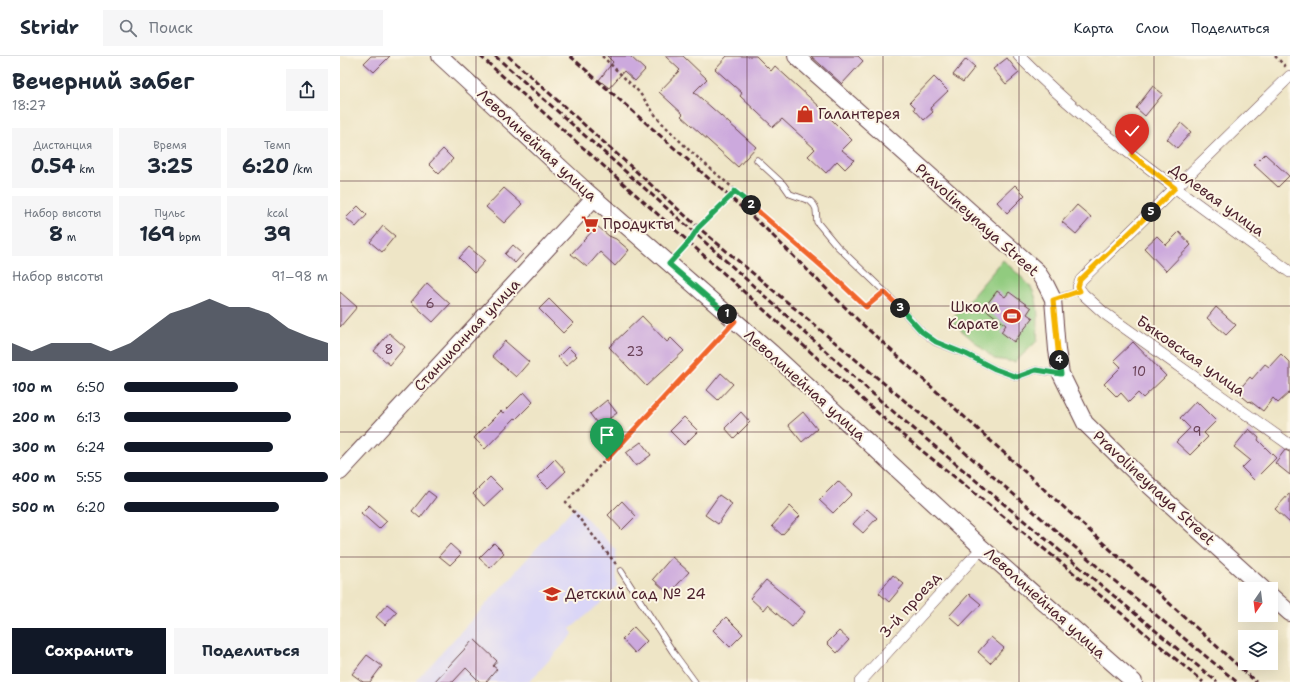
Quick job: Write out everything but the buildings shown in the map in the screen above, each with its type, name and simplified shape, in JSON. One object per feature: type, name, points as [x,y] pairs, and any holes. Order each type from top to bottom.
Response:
[{"type":"main road","name":"Леволинейная улица","points":[[440,56],[594,198],[773,354],[982,548],[1134,682]]},
{"type":"main road","name":"Pravolineynaya Street","points":[[796,56],[1037,271],[1053,300],[1057,350],[1061,374],[1084,423],[1255,582]]},
{"type":"main road","name":"Станционная улица","points":[[340,472],[594,198]]},
{"type":"main road","points":[[1278,602],[1290,613]]},
{"type":"street","name":"Долевая улица","points":[[1019,56],[1046,83],[1089,121],[1175,188],[1290,272]]},
{"type":"street","points":[[1079,289],[1080,280],[1290,76]]},
{"type":"street","name":"Быковская улица","points":[[1079,289],[1104,313],[1290,445]]},
{"type":"street","name":"3-й проезд","points":[[860,682],[982,548]]},
{"type":"lane","points":[[757,160],[783,184],[790,194],[810,201],[814,205],[816,209],[817,222],[837,246],[922,332],[936,342],[966,354],[995,369],[1017,377],[1036,370],[1061,374]]},
{"type":"lane","points":[[1053,300],[1079,289]]},
{"type":"lane","points":[[621,571],[673,652],[695,682]]},
{"type":"path","points":[[602,56],[639,92],[659,120],[689,150],[732,186],[734,191],[832,275],[866,307],[884,292]]},
{"type":"path","points":[[1275,56],[1290,71]]},
{"type":"path","points":[[669,264],[689,242],[698,228],[734,193],[734,191]]},
{"type":"path","points":[[621,571],[566,502],[735,321]]},
{"type":"shaded area","name":"Детский сад № 24","points":[[575,506],[616,550],[617,586],[601,603],[570,629],[573,634],[529,682],[415,682]]},
{"type":"green space","points":[[1003,260],[1030,286],[1035,295],[1037,308],[1037,341],[1015,362],[994,359],[951,321]]},
{"type":"railway","points":[[480,56],[900,433],[1064,565],[1203,682]]},
{"type":"railway","points":[[495,56],[695,233],[883,403],[1217,682]]},
{"type":"railway","points":[[508,56],[699,228],[918,412],[1105,573],[1237,682]]},
{"type":"railway","points":[[570,56],[765,228],[859,321],[1256,682]]},
{"type":"place","name":"Галантерея","points":[[805,114]]},
{"type":"place","name":"Продукты","points":[[590,224]]},
{"type":"place","name":"Школа Карате","points":[[1012,316]]},
{"type":"place","name":"Детский сад № 24","points":[[552,594]]},
{"type":"route","points":[[607,459],[735,321],[669,264],[689,242],[698,228],[734,193],[734,191],[832,275],[866,307],[884,292],[922,332],[936,342],[966,354],[995,369],[1017,377],[1036,370],[1061,374],[1057,350],[1056,321],[1053,300],[1080,291],[1078,287],[1080,280],[1175,188],[1132,155]]}]
